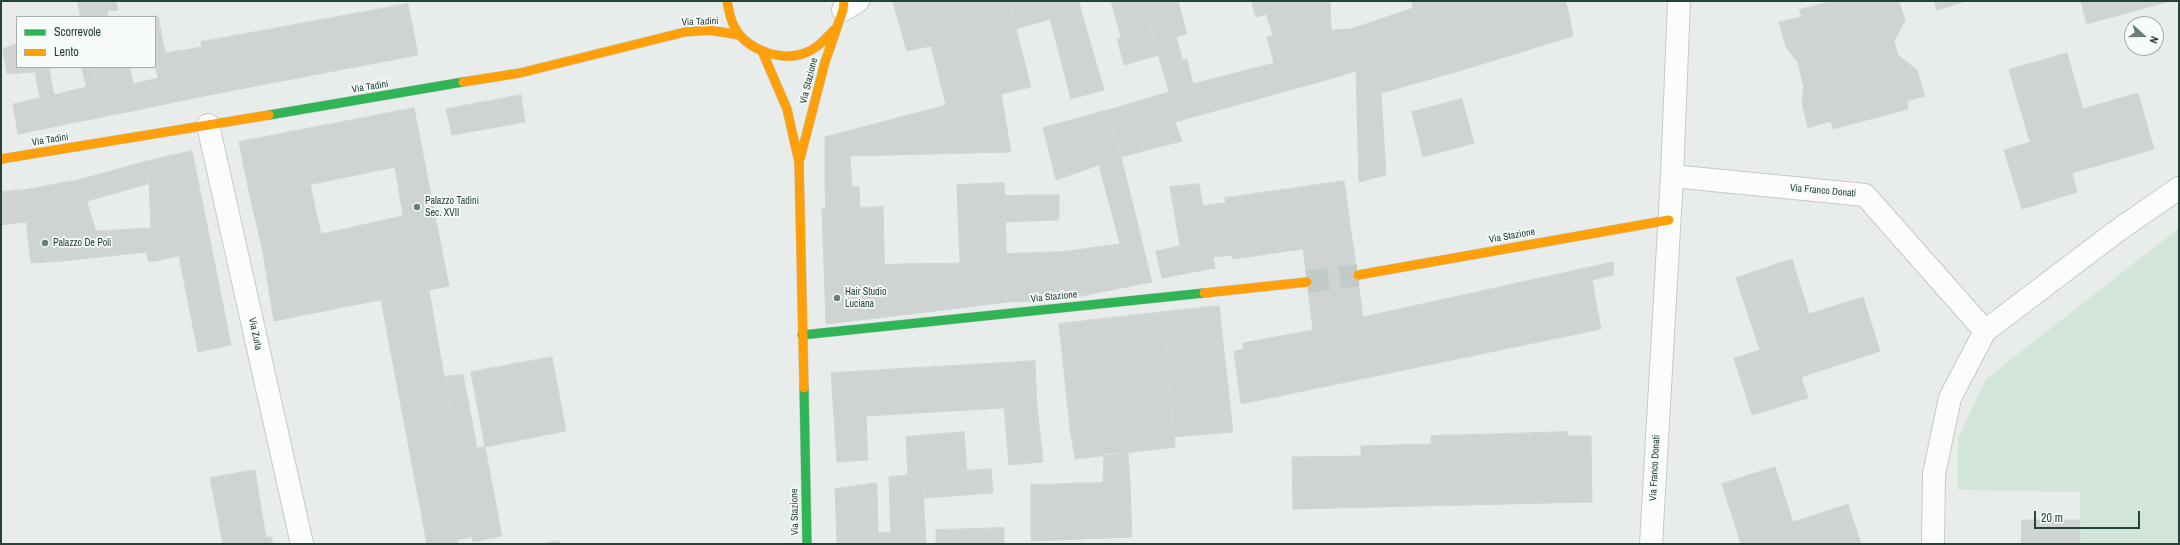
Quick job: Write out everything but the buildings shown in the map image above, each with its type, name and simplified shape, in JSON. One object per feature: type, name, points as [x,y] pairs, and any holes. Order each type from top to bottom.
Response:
[{"type":"street","points":[[727,1],[730,18],[740,35],[762,51],[782,56],[800,54],[813,50],[845,10]]},
{"type":"street","name":"Via Franco Donati","points":[[1651,544],[1672,176],[1679,1]]},
{"type":"street","name":"Via Stazione","points":[[799,162],[824,62],[845,10]]},
{"type":"street","name":"Via Tadini","points":[[1,159],[520,73],[685,32],[708,30],[740,35]]},
{"type":"street","name":"Via Stazione","points":[[762,51],[787,110],[799,162],[807,544]]},
{"type":"street","name":"Via Zurla","points":[[208,125],[302,544]]},
{"type":"street","name":"Via Franco Donati","points":[[1672,176],[1865,195],[1985,332]]},
{"type":"street","points":[[1933,544],[1934,474],[1950,398],[1985,332],[2117,231],[2179,188]]},
{"type":"street","name":"Via Stazione","points":[[1358,275],[1669,220]]},
{"type":"street","name":"Via Stazione","points":[[802,335],[1308,282]]},
{"type":"green space","points":[[2179,228],[2179,544],[2080,544],[2080,492],[1958,490],[1958,438],[1986,379]]},
{"type":"tunnel","points":[[1307,282],[1358,275]]},
{"type":"traffic: fast","points":[[269,115],[463,82]]},
{"type":"traffic: fast","points":[[802,335],[1204,293]]},
{"type":"traffic: fast","points":[[804,388],[807,544]]},
{"type":"traffic: slow","points":[[727,1],[732,22],[741,36],[756,48],[776,55],[786,56],[805,53],[821,43],[834,30]]},
{"type":"traffic: slow","points":[[800,159],[825,62],[843,10],[844,1]]},
{"type":"traffic: slow","points":[[463,82],[520,73],[685,32],[708,30],[740,35]]},
{"type":"traffic: slow","points":[[762,51],[787,109],[799,162],[804,388]]},
{"type":"traffic: slow","points":[[1,159],[269,115]]},
{"type":"traffic: slow","points":[[1358,275],[1669,220]]},
{"type":"traffic: slow","points":[[1204,293],[1307,282]]},
{"type":"place","name":"Palazzo Tadini Sec. XVII","points":[[417,207]]},
{"type":"place","name":"Palazzo De Poli","points":[[45,243]]},
{"type":"place","name":"Hair Studio Luciana","points":[[837,298]]}]
